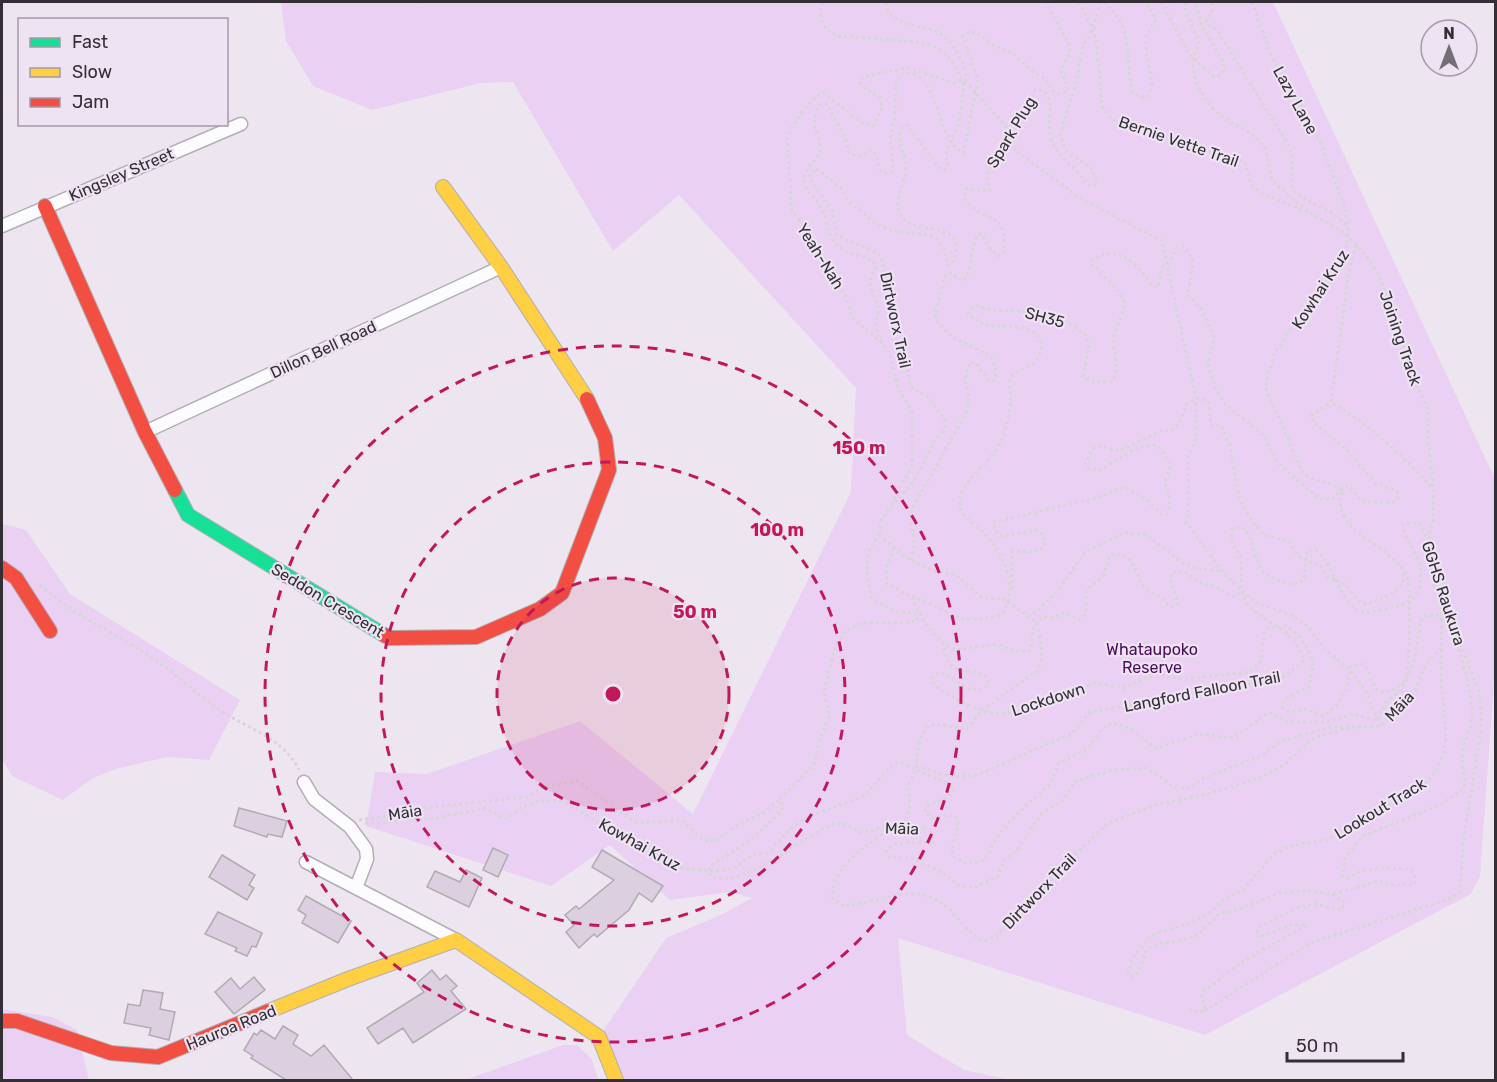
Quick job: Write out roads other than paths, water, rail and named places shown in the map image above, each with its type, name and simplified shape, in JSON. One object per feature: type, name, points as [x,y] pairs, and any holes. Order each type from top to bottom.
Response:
[{"type":"street","name":"Kingsley Street","points":[[2,226],[241,124]]},
{"type":"street","name":"Seddon Crescent","points":[[45,206],[146,432],[188,515],[390,638],[476,637],[540,609],[562,593],[609,471],[605,438],[587,399],[501,267],[443,187]]},
{"type":"street","name":"Dillon Bell Road","points":[[146,432],[501,267]]},
{"type":"street","points":[[2,568],[16,578],[50,631]]},
{"type":"street","points":[[304,783],[314,799],[345,823],[366,849],[367,859],[356,888]]},
{"type":"street","points":[[306,862],[456,940],[599,1037],[616,1080]]},
{"type":"street","name":"Hauroa Road","points":[[2,1021],[17,1021],[111,1053],[158,1057],[348,979],[456,940]]},
{"type":"park label","name":"Whataupoko Reserve","points":[[1152,658]]}]
